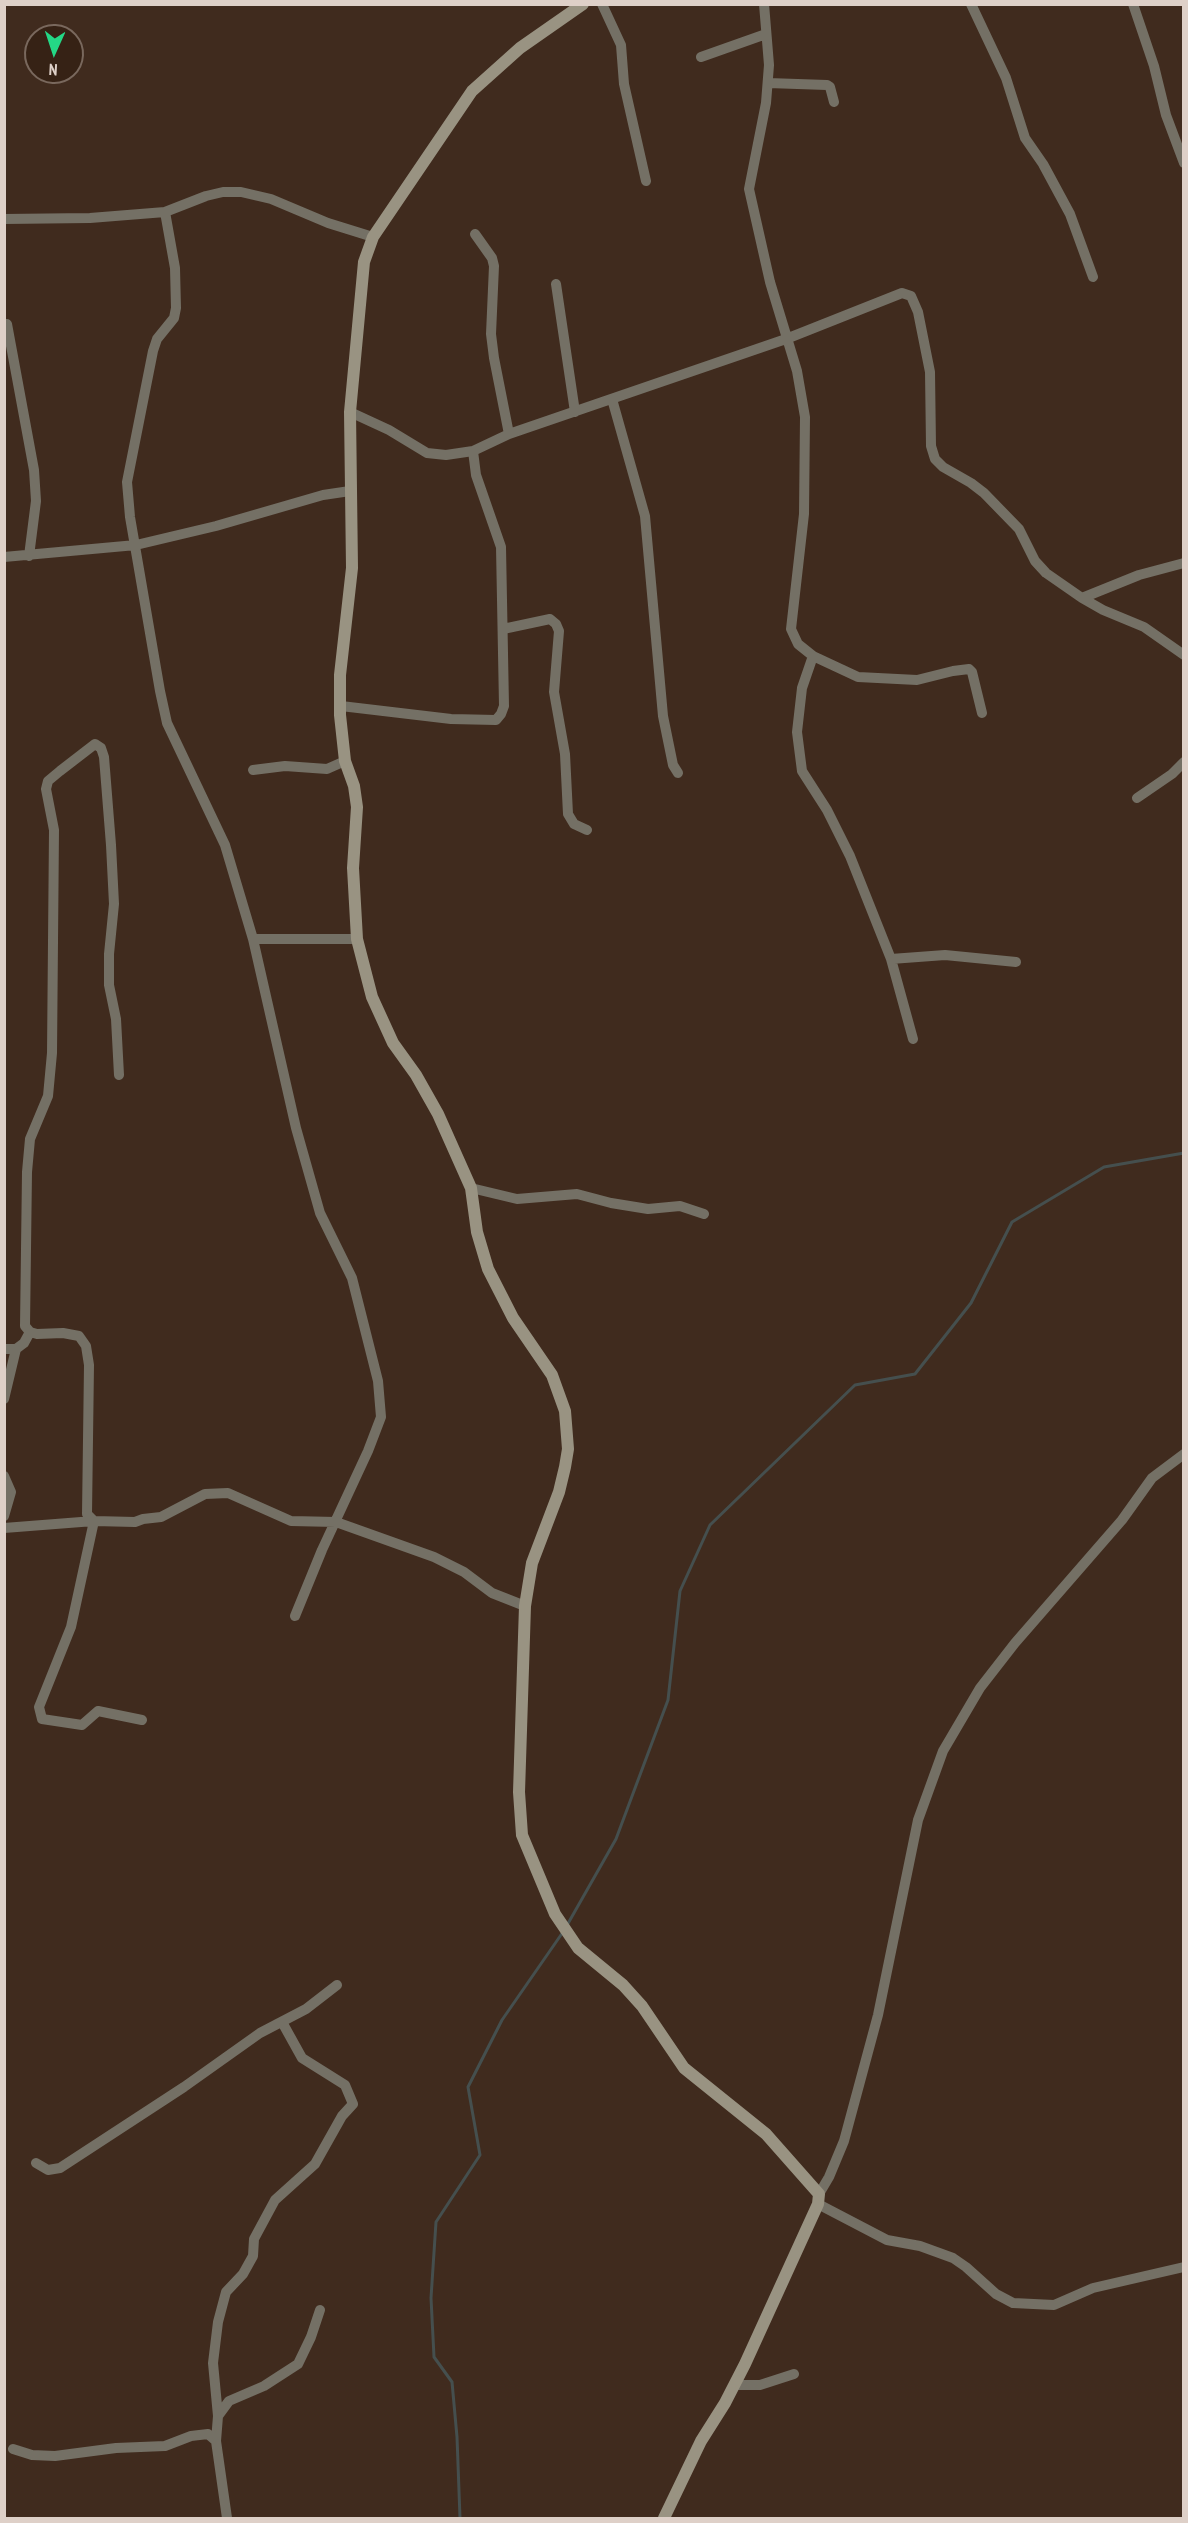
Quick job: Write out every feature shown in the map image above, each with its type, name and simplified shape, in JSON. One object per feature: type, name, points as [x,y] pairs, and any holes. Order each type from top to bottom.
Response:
[{"type":"street","points":[[582,4],[520,48],[472,91],[373,237],[364,262],[350,412],[352,568],[340,675],[345,761],[354,786],[357,807],[353,868],[357,939],[372,997],[380,1019],[438,1114],[471,1188],[477,1232],[488,1269],[513,1318],[552,1375],[565,1411],[568,1449],[565,1467],[559,1492],[532,1563],[525,1606],[519,1792],[521,1828],[555,1914],[578,1948],[623,1985],[642,2006],[684,2068],[766,2134],[818,2199],[886,2240],[920,2246],[952,2258],[966,2267],[996,2294],[1013,2303],[1027,2306],[1054,2305],[1093,2288],[1184,2267]]},
{"type":"street","points":[[602,4],[621,45],[624,84],[646,181]]},
{"type":"street","points":[[764,4],[769,65],[768,83],[749,189],[770,282],[786,339],[798,371],[805,417],[804,514],[791,629],[798,644],[813,656],[858,677],[917,680],[953,670],[969,669],[972,672],[982,713]]},
{"type":"street","points":[[971,4],[1006,78],[1025,138],[1043,164],[1070,214],[1093,277]]},
{"type":"street","points":[[1133,4],[1154,66],[1166,115],[1184,164]]},
{"type":"street","points":[[701,57],[766,34]]},
{"type":"street","points":[[768,83],[826,85],[830,87],[834,102]]},
{"type":"street","points":[[4,219],[90,218],[165,213],[206,196],[223,192],[241,192],[271,198],[328,223],[373,237]]},
{"type":"street","points":[[165,213],[176,268],[176,308],[174,318],[157,339],[153,351],[128,482],[130,517],[167,723],[225,845],[253,939],[294,1117],[320,1213],[352,1278],[378,1381],[381,1417],[295,1616]]},
{"type":"street","points":[[475,234],[492,258],[494,266],[493,350],[509,434]]},
{"type":"street","points":[[556,284],[575,412]]},
{"type":"street","points":[[350,412],[389,430],[427,453],[446,456],[473,451],[509,434],[786,339],[902,293],[911,296],[918,312],[930,372],[931,446],[935,459],[943,467],[984,493],[1019,529],[1035,561],[1046,573],[1102,610],[1144,627],[1184,655]]},
{"type":"street","points":[[7,324],[34,470],[36,501],[29,556]]},
{"type":"street","points":[[612,399],[645,516],[663,716],[673,765],[678,773]]},
{"type":"street","points":[[341,706],[451,719],[496,720],[504,706],[501,547],[476,475],[473,451]]},
{"type":"street","points":[[4,557],[136,545],[216,526],[330,493],[350,491]]},
{"type":"street","points":[[1082,598],[1139,574],[1184,563]]},
{"type":"street","points":[[503,629],[550,619],[559,631],[554,692],[565,754],[568,814],[574,824],[587,830]]},
{"type":"street","points":[[813,656],[802,688],[797,732],[802,771],[827,810],[850,856],[891,959],[913,1039]]},
{"type":"street","points":[[94,1521],[87,1514],[89,1365],[86,1346],[79,1336],[30,1332],[25,1326],[27,1173],[30,1139],[48,1096],[52,1053],[54,819],[46,789],[48,781],[95,744],[101,748],[104,757],[111,845],[114,904],[109,954],[109,985],[116,1019],[118,1075]]},
{"type":"street","points":[[253,770],[285,766],[327,769],[345,761]]},
{"type":"street","points":[[1137,798],[1172,774],[1184,762]]},
{"type":"street","points":[[253,939],[357,939]]},
{"type":"street","points":[[891,959],[945,955],[1016,962]]},
{"type":"street","points":[[471,1188],[517,1199],[577,1194],[648,1209],[680,1206],[704,1214]]},
{"type":"street","points":[[4,1399],[10,1349],[24,1343],[30,1332]]},
{"type":"street","points":[[664,2518],[701,2441],[735,2385],[844,2141],[878,2015],[918,1820],[943,1750],[980,1688],[1015,1643],[1122,1520],[1152,1478],[1184,1454]]},
{"type":"street","points":[[4,1476],[11,1491],[4,1516]]},
{"type":"street","points":[[4,1528],[94,1521],[135,1522],[161,1517],[205,1494],[228,1493],[291,1521],[336,1522],[434,1557],[464,1572],[492,1593],[525,1606]]},
{"type":"street","points":[[94,1521],[71,1627],[39,1707],[42,1719],[82,1725],[98,1711],[142,1720]]},
{"type":"street","points":[[36,2163],[48,2170],[60,2168],[184,2087],[260,2033],[306,2009],[337,1985]]},
{"type":"street","points":[[227,2518],[216,2441],[218,2416],[213,2363],[218,2322],[226,2292],[243,2274],[253,2256],[254,2238],[275,2200],[315,2164],[342,2116],[353,2104],[345,2085],[302,2058],[282,2022]]},
{"type":"street","points":[[218,2416],[229,2401],[264,2386],[298,2364],[311,2337],[320,2310]]},
{"type":"street","points":[[735,2385],[760,2385],[794,2374]]},
{"type":"street","points":[[13,2449],[32,2455],[55,2456],[97,2450],[165,2446],[191,2436],[208,2434],[216,2441]]},
{"type":"waterway","points":[[566,1927],[616,1839],[668,1700],[680,1591],[710,1525],[855,1385],[915,1374],[971,1303],[1012,1222],[1104,1167],[1184,1153]]},
{"type":"waterway","points":[[460,2518],[452,2382],[434,2357],[431,2298],[436,2222],[480,2155],[468,2087],[502,2020],[563,1932]]}]
